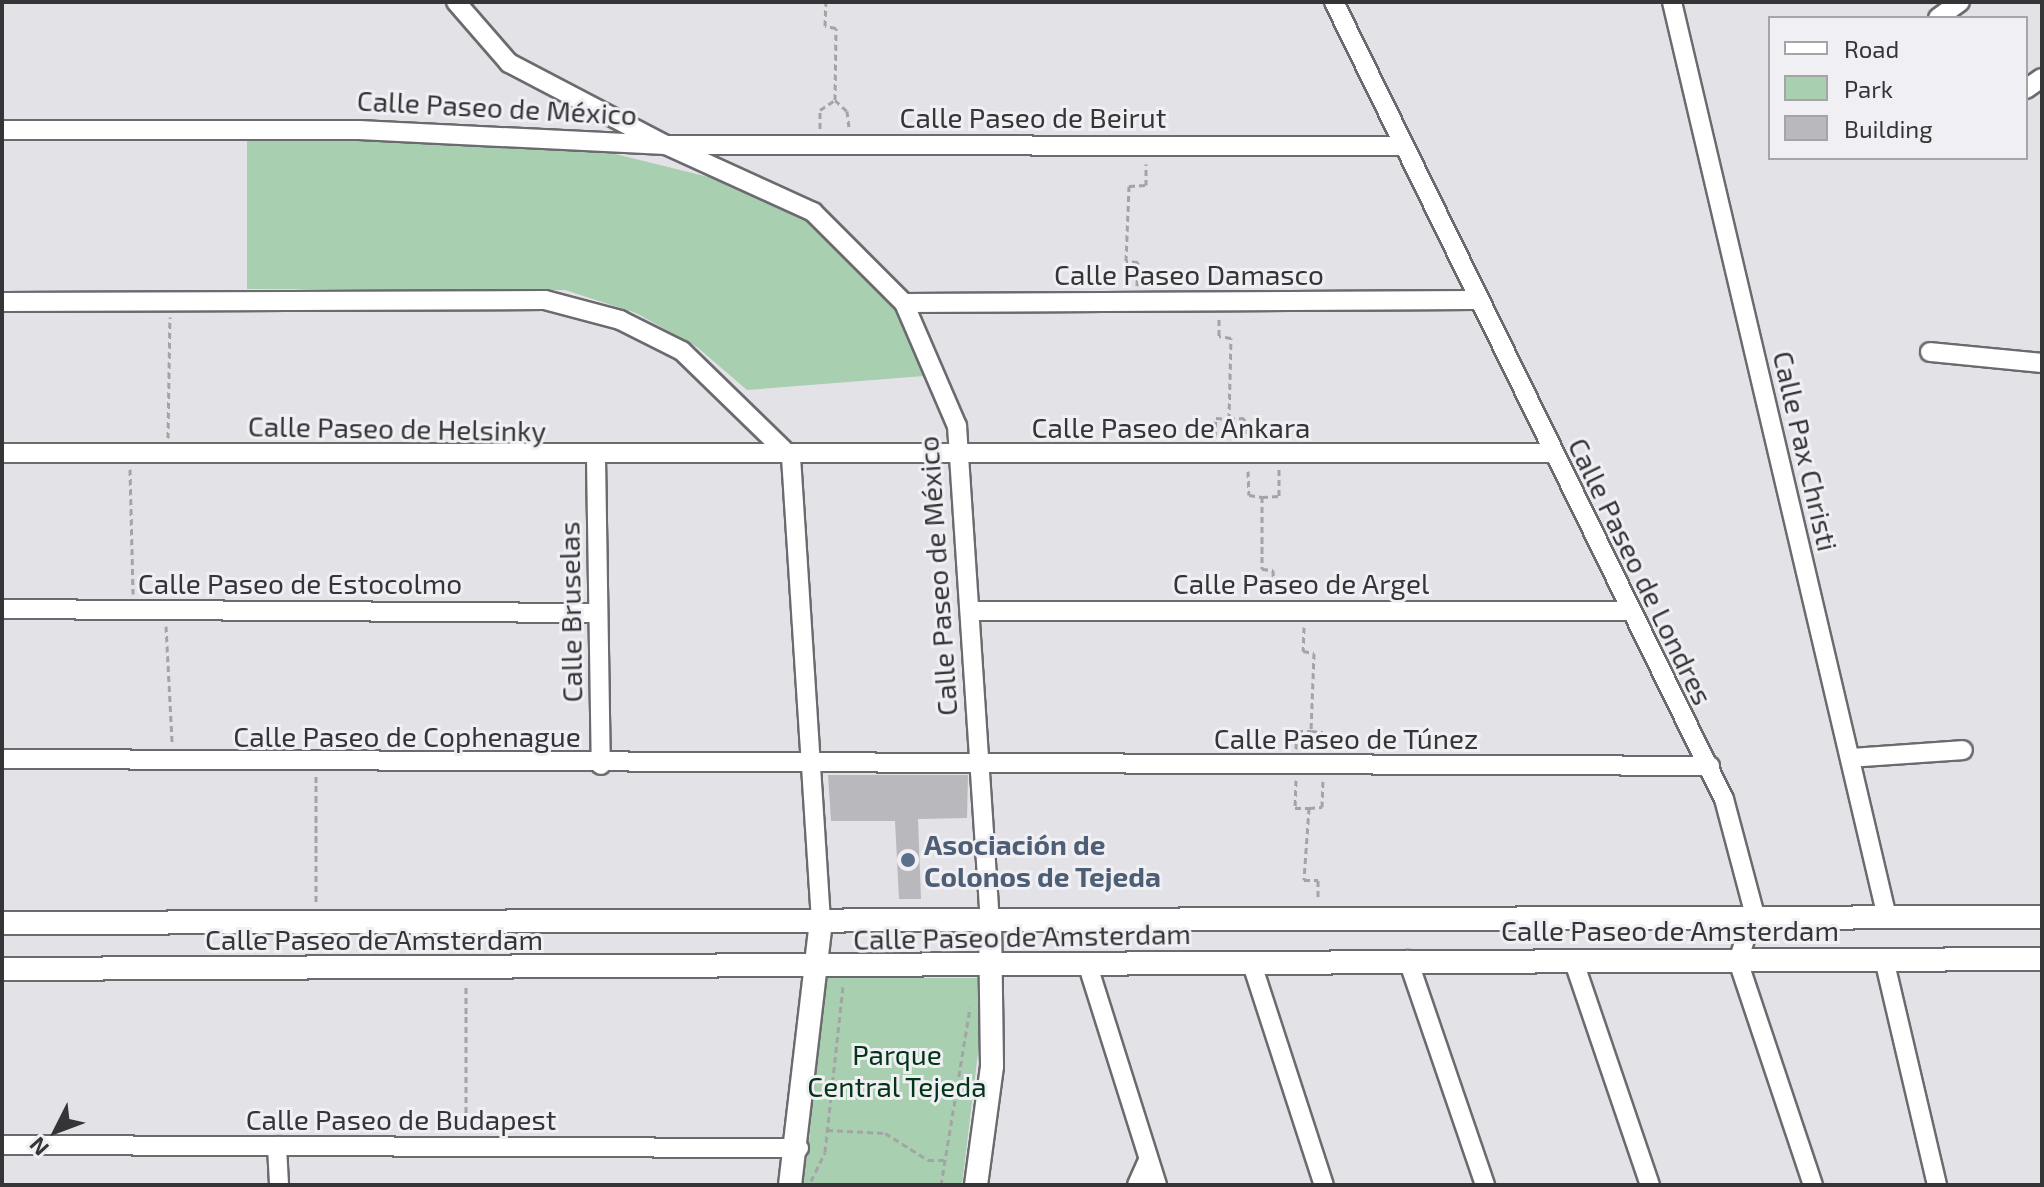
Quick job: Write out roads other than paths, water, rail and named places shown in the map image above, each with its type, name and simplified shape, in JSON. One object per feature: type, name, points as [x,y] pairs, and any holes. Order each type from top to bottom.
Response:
[{"type":"main road","name":"Calle Paseo de Amsterdam","points":[[2,923],[821,921],[1754,912],[2042,917]]},
{"type":"main road","name":"Calle Paseo de México","points":[[976,1185],[992,1066],[990,918]]},
{"type":"main road","points":[[790,1185],[799,1148],[819,968],[821,921]]},
{"type":"main road","name":"Calle Paseo de Amsterdam","points":[[2,969],[993,969],[1408,960],[2042,959]]},
{"type":"street","points":[[456,2],[509,63],[666,145]]},
{"type":"street","name":"Calle Paseo de Londres","points":[[1334,2],[1474,300],[1710,766],[1754,912]]},
{"type":"street","name":"Calle Pax Christi","points":[[1672,2],[1886,913]]},
{"type":"street","points":[[1941,16],[1960,2]]},
{"type":"street","name":"Calle Paseo de México","points":[[2,130],[359,130],[666,145],[813,212],[904,303],[938,368],[963,456],[990,918]]},
{"type":"street","name":"Calle Paseo de Beirut","points":[[666,145],[1401,146]]},
{"type":"street","points":[[2,302],[170,304],[545,300],[620,320],[682,351],[791,457],[821,921]]},
{"type":"street","name":"Calle Paseo Damasco","points":[[904,303],[1474,300]]},
{"type":"street","points":[[1930,352],[2042,363]]},
{"type":"street","name":"Calle Paseo de Helsinky","points":[[2,453],[791,457]]},
{"type":"street","name":"Calle Paseo de Ankara","points":[[791,457],[1551,453]]},
{"type":"street","name":"Calle Bruselas","points":[[596,458],[601,765]]},
{"type":"street","name":"Calle Paseo de Estocolmo","points":[[2,609],[597,613]]},
{"type":"street","name":"Calle Paseo de Argel","points":[[972,611],[1630,611]]},
{"type":"street","points":[[1850,758],[1963,750]]},
{"type":"street","name":"Calle Paseo de Cophenague","points":[[2,759],[982,767]]},
{"type":"street","name":"Calle Paseo de Túnez","points":[[982,767],[1710,766]]},
{"type":"street","points":[[1754,912],[1738,961],[1813,1185]]},
{"type":"street","points":[[1884,959],[1916,1072],[1917,1122],[1937,1185]]},
{"type":"street","points":[[1408,960],[1485,1185]]},
{"type":"street","points":[[1574,962],[1650,1185]]},
{"type":"street","points":[[1252,964],[1324,1185]]},
{"type":"street","points":[[1088,966],[1157,1185]]},
{"type":"street","name":"Calle Paseo de Budapest","points":[[2,1145],[799,1148]]},
{"type":"street","points":[[277,1146],[279,1185]]},
{"type":"street","points":[[1137,1185],[1148,1160]]},
{"type":"place","name":"Asociación de Colonos de Tejeda","points":[[908,860]]},
{"type":"park label","name":"Parque Central Tejeda","points":[[897,1070]]}]
